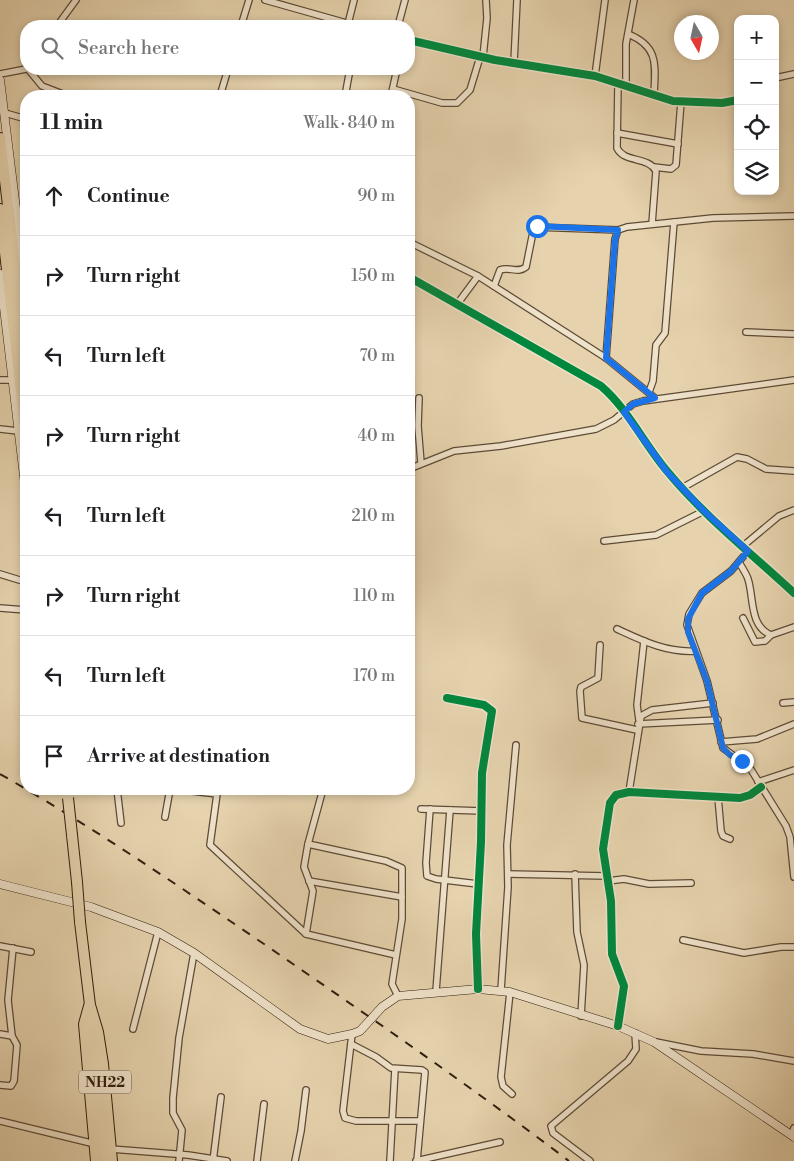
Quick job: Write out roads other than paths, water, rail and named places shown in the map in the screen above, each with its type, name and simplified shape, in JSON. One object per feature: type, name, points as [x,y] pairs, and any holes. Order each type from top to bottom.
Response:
[{"type":"highway","points":[[0,138],[20,307]]},
{"type":"highway","points":[[0,209],[20,363]]},
{"type":"highway","name":"NH22","points":[[68,795],[80,922],[90,1005],[99,1041],[112,1161]]},
{"type":"highway","name":"NH22","points":[[90,1005],[84,1024],[96,1161]]},
{"type":"main road","points":[[0,80],[20,239]]},
{"type":"main road","points":[[0,274],[12,380],[20,422]]},
{"type":"main road","points":[[0,884],[91,907],[158,932],[194,953],[300,1029],[328,1038],[352,1034],[366,1026],[382,1007],[398,996],[436,991],[478,989],[510,992],[581,1016],[618,1026],[654,1042],[793,1133]]},
{"type":"main road","points":[[90,1005],[105,1161]]},
{"type":"street","points":[[61,20],[76,0]]},
{"type":"street","points":[[243,20],[249,0]]},
{"type":"street","points":[[265,0],[334,20]]},
{"type":"street","points":[[349,20],[354,0]]},
{"type":"street","points":[[400,20],[405,0]]},
{"type":"street","points":[[415,95],[442,103],[457,103],[470,90],[481,57],[487,18],[486,0]]},
{"type":"street","points":[[514,63],[517,0]]},
{"type":"street","points":[[595,76],[605,0]]},
{"type":"street","points":[[626,86],[628,34],[634,0]]},
{"type":"street","points":[[628,34],[644,41],[653,54],[654,96]]},
{"type":"street","points":[[415,41],[481,57],[595,76],[654,96],[681,102],[722,103],[734,101]]},
{"type":"street","points":[[0,74],[20,70]]},
{"type":"street","points":[[779,77],[794,74]]},
{"type":"street","points":[[32,75],[42,86],[52,90]]},
{"type":"street","points":[[222,90],[226,75]]},
{"type":"street","points":[[346,90],[349,75]]},
{"type":"street","points":[[396,75],[393,88],[400,90]]},
{"type":"street","points":[[618,84],[618,152],[654,167],[674,167],[677,162],[681,102]]},
{"type":"street","points":[[5,113],[20,117]]},
{"type":"street","points":[[617,133],[678,144]]},
{"type":"street","points":[[652,224],[656,184],[654,167]]},
{"type":"street","points":[[494,286],[500,270],[505,268],[520,271],[526,268],[534,227],[618,230],[674,222],[794,216]]},
{"type":"street","points":[[649,392],[653,381],[656,345],[665,333],[674,222]]},
{"type":"street","points":[[606,358],[615,240],[618,230]]},
{"type":"street","points":[[415,245],[494,286],[606,358],[655,398]]},
{"type":"street","points":[[458,303],[478,276]]},
{"type":"street","points":[[415,280],[458,303],[495,328],[556,359],[601,386],[624,412],[662,465],[682,488],[704,511],[794,593]]},
{"type":"street","points":[[746,332],[794,334]]},
{"type":"street","points":[[0,380],[12,380]]},
{"type":"street","points":[[415,466],[454,451],[501,446],[596,428],[614,420],[633,404],[655,398],[794,380]]},
{"type":"street","points":[[419,398],[418,426],[421,463]]},
{"type":"street","points":[[0,429],[20,433]]},
{"type":"street","points":[[682,488],[737,457],[742,457],[766,469],[794,471]]},
{"type":"street","points":[[794,510],[779,516],[746,549],[739,562],[731,571],[707,587],[691,609],[687,625],[713,703],[722,742],[726,751],[750,768],[788,832],[794,877]]},
{"type":"street","points":[[604,541],[656,534],[704,511]]},
{"type":"street","points":[[739,562],[749,581],[754,614],[762,628],[771,635]]},
{"type":"street","points":[[0,574],[20,580]]},
{"type":"street","points":[[0,608],[20,610]]},
{"type":"street","points":[[743,618],[755,642],[765,641],[771,635],[794,627]]},
{"type":"street","points":[[617,629],[644,641],[676,651],[696,651]]},
{"type":"street","points":[[638,725],[637,705],[644,641]]},
{"type":"street","points":[[600,645],[598,678],[581,687],[580,691],[582,718],[638,725],[718,720]]},
{"type":"street","points":[[446,698],[484,705],[492,711],[482,762],[482,811],[476,934],[478,989]]},
{"type":"street","points":[[783,703],[794,702]]},
{"type":"street","points":[[629,792],[640,716],[652,710],[713,703]]},
{"type":"street","points":[[722,742],[757,739],[794,724]]},
{"type":"street","points":[[501,990],[508,874],[507,845],[516,745]]},
{"type":"street","points":[[618,1026],[624,986],[612,954],[611,901],[603,853],[608,808],[616,795],[629,792],[744,797],[759,784],[794,770]]},
{"type":"street","points":[[118,795],[120,823]]},
{"type":"street","points":[[165,817],[169,795]]},
{"type":"street","points":[[217,795],[210,845],[306,934],[396,956]]},
{"type":"street","points":[[306,934],[313,891],[304,866],[321,795]]},
{"type":"street","points":[[718,797],[720,831],[723,836],[730,839]]},
{"type":"street","points":[[421,809],[482,811]]},
{"type":"street","points":[[430,809],[426,873],[431,878],[444,881],[478,884]]},
{"type":"street","points":[[436,991],[450,810]]},
{"type":"street","points":[[308,844],[400,865],[403,872],[402,897],[392,984],[398,996]]},
{"type":"street","points":[[508,874],[575,874],[624,879],[649,884],[690,883]]},
{"type":"street","points":[[575,874],[577,932],[584,965],[581,1016]]},
{"type":"street","points":[[309,881],[402,897]]},
{"type":"street","points":[[133,1029],[158,932]]},
{"type":"street","points":[[683,940],[744,953],[781,946],[794,947]]},
{"type":"street","points":[[0,946],[31,952]]},
{"type":"street","points":[[0,1086],[11,1086],[14,1081],[16,1045],[12,1036],[8,1000],[13,948]]},
{"type":"street","points":[[179,1161],[182,1130],[173,1113],[173,1098],[180,1038],[194,953]]},
{"type":"street","points":[[510,992],[501,1077],[503,1086],[512,1094]]},
{"type":"street","points":[[0,999],[8,1000]]},
{"type":"street","points":[[590,1161],[553,1134],[550,1126],[628,1061],[636,1049],[635,1033]]},
{"type":"street","points":[[0,1034],[12,1036]]},
{"type":"street","points":[[352,1034],[343,1115],[348,1120],[419,1121]]},
{"type":"street","points":[[654,1042],[701,1051],[753,1054],[794,1061]]},
{"type":"street","points":[[351,1044],[395,1069],[422,1070],[425,1072],[416,1161],[432,1160],[500,1142]]},
{"type":"street","points":[[390,1161],[395,1069]]},
{"type":"street","points":[[295,1161],[306,1090]]},
{"type":"street","points":[[213,1160],[221,1098]]},
{"type":"street","points":[[257,1161],[264,1104]]},
{"type":"street","points":[[0,1122],[95,1144]]},
{"type":"street","points":[[111,1149],[180,1154],[227,1161]]},
{"type":"railway","points":[[0,774],[20,786]]},
{"type":"railway","points":[[36,795],[101,835],[264,944],[456,1078],[569,1161]]}]
